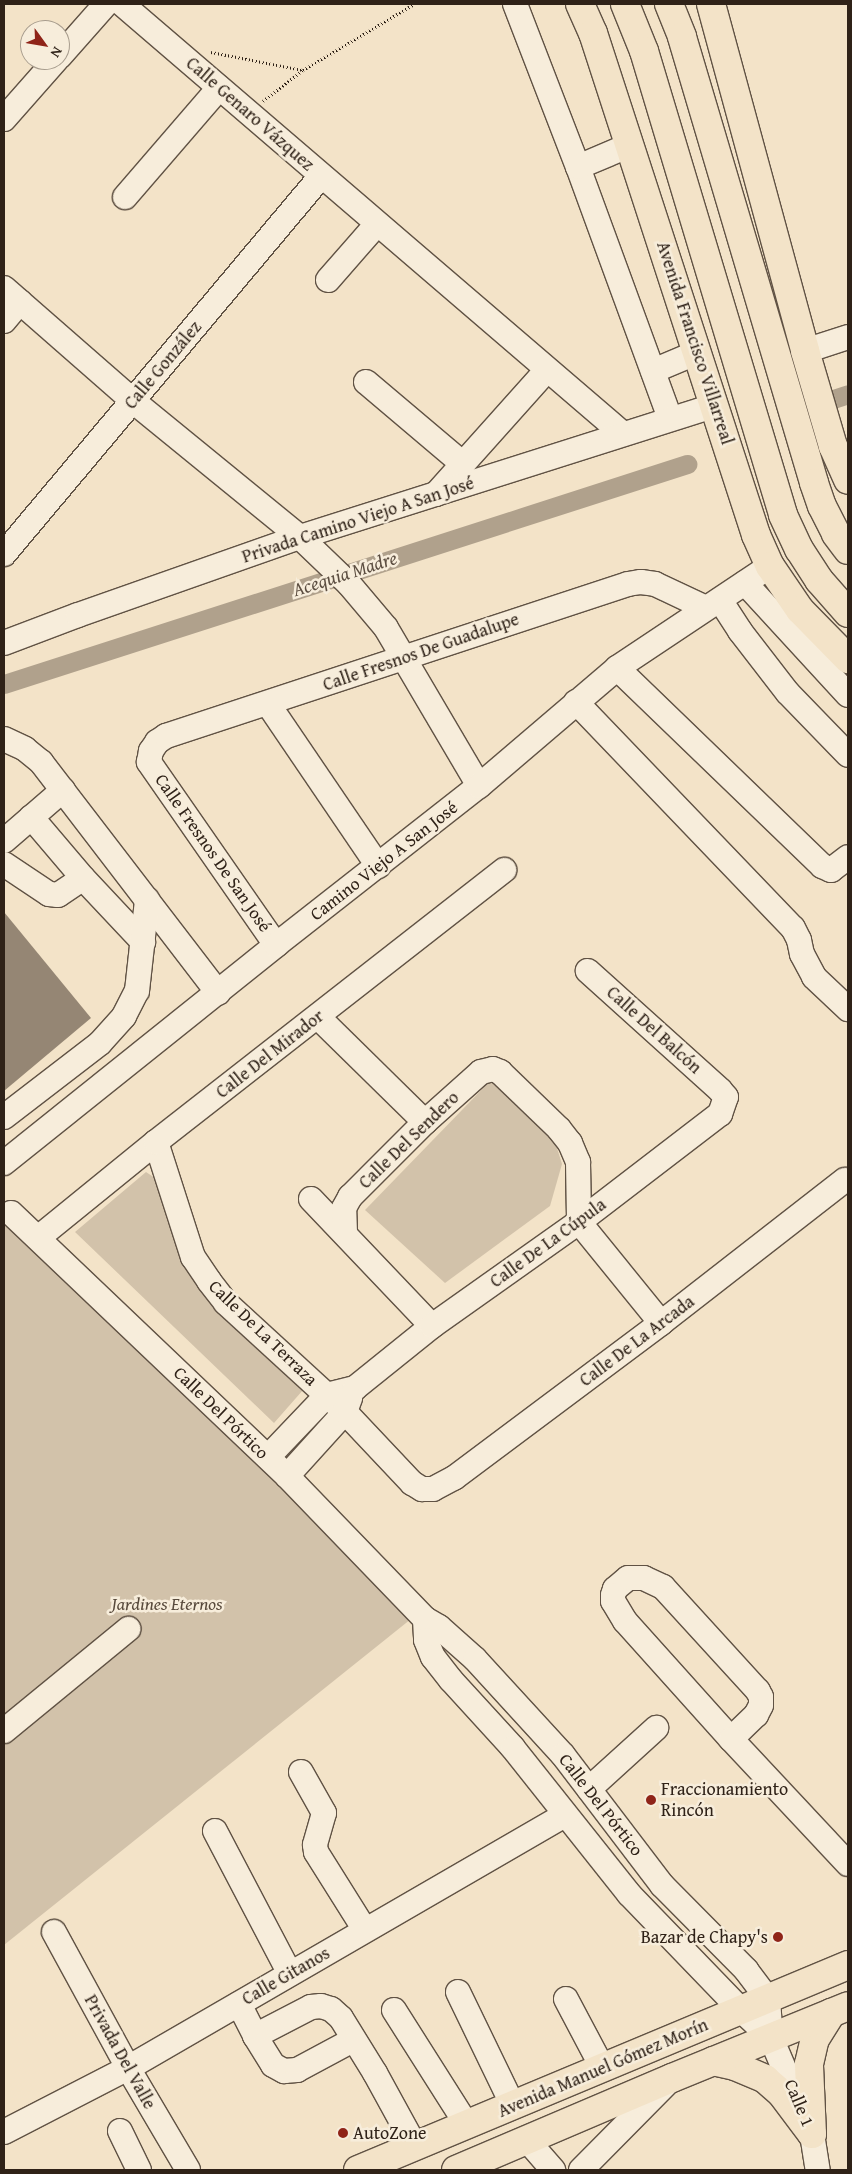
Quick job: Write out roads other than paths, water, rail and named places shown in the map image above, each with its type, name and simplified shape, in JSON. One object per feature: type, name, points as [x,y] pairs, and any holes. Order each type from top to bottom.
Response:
[{"type":"main road","name":"Avenida Francisco Villarreal","points":[[580,4],[593,33],[756,535],[770,566],[800,610],[848,659]]},
{"type":"main road","name":"Avenida Francisco Villarreal","points":[[625,4],[644,51],[783,515],[799,549],[819,580],[848,613]]},
{"type":"main road","points":[[669,4],[682,37],[814,483],[822,506],[836,534],[848,550]]},
{"type":"main road","points":[[682,37],[688,4]]},
{"type":"main road","points":[[711,4],[832,446],[848,480]]},
{"type":"main road","name":"Avenida Manuel Gómez Morín","points":[[358,2170],[848,1965]]},
{"type":"main road","points":[[812,2134],[809,2064],[815,2039],[840,2010]]},
{"type":"main road","name":"Avenida Manuel Gómez Morín","points":[[456,2170],[672,2078],[840,2010]]},
{"type":"main road","points":[[713,2061],[735,2066],[765,2079],[782,2094],[812,2134]]},
{"type":"street","points":[[70,45],[106,4]]},
{"type":"street","name":"Calle Genaro Vázquez","points":[[122,4],[546,370],[623,434]]},
{"type":"street","points":[[515,4],[578,167],[670,419]]},
{"type":"street","points":[[4,119],[47,70]]},
{"type":"street","points":[[125,197],[219,88]]},
{"type":"street","points":[[578,167],[630,145]]},
{"type":"street","name":"Calle González","points":[[4,554],[321,176]]},
{"type":"street","points":[[328,280],[377,224]]},
{"type":"street","points":[[4,321],[12,295],[133,401],[300,537],[325,560],[349,584],[386,628],[479,786]]},
{"type":"street","points":[[805,351],[848,337]]},
{"type":"street","points":[[653,371],[698,352]]},
{"type":"street","points":[[435,495],[546,370]]},
{"type":"street","points":[[366,382],[463,464]]},
{"type":"street","name":"Privada Camino Viejo A San José","points":[[4,643],[300,537],[715,405]]},
{"type":"street","name":"Camino Viejo A San José","points":[[4,1163],[276,945],[479,786],[617,668],[770,566]]},
{"type":"street","name":"Calle Fresnos De Guadalupe","points":[[149,762],[151,750],[157,742],[166,736],[628,584],[641,582],[655,584],[713,604]]},
{"type":"street","points":[[745,583],[848,695]]},
{"type":"street","points":[[713,604],[740,631],[788,693],[848,755]]},
{"type":"street","points":[[617,668],[822,866],[831,870],[848,857]]},
{"type":"street","points":[[576,702],[737,867],[793,928],[799,940],[802,954],[814,978],[848,1009]]},
{"type":"street","points":[[268,704],[378,866]]},
{"type":"street","points":[[4,739],[25,749],[41,762],[218,993]]},
{"type":"street","name":"Calle Fresnos De San José","points":[[149,762],[276,945]]},
{"type":"street","points":[[4,842],[63,790]]},
{"type":"street","points":[[31,817],[83,878],[143,942]]},
{"type":"street","points":[[4,864],[49,894],[58,895],[83,878]]},
{"type":"street","name":"Calle Del Mirador","points":[[38,1238],[156,1142],[504,870]]},
{"type":"street","points":[[4,1117],[100,1043],[124,1016],[137,991],[147,900]]},
{"type":"street","name":"Calle Del Balcón","points":[[588,971],[720,1090]]},
{"type":"street","points":[[318,1017],[425,1122]]},
{"type":"street","name":"Calle Del Sendero","points":[[345,1233],[344,1208],[350,1197],[425,1122],[481,1072],[487,1069],[500,1072],[559,1129],[570,1143],[578,1162],[579,1222]]},
{"type":"street","name":"Calle De La Cúpula","points":[[327,1395],[355,1388],[432,1326],[579,1222],[713,1122],[720,1114],[726,1097],[720,1090]]},
{"type":"street","name":"Calle De La Terraza","points":[[156,1142],[193,1258],[209,1281],[226,1303],[345,1412],[412,1483],[422,1489]]},
{"type":"street","name":"Calle De La Arcada","points":[[422,1489],[433,1488],[454,1478],[661,1324],[845,1180]]},
{"type":"street","points":[[311,1199],[432,1326]]},
{"type":"street","name":"Calle Del Pórtico","points":[[11,1213],[268,1457],[426,1619],[439,1627],[475,1659],[563,1755],[662,1884],[746,1970],[768,1999]]},
{"type":"street","points":[[579,1222],[661,1324]]},
{"type":"street","name":"Calle De La Cúpula","points":[[287,1476],[345,1412],[355,1388]]},
{"type":"street","points":[[268,1457],[327,1395]]},
{"type":"street","points":[[730,1740],[756,1715],[761,1705],[762,1697],[663,1587],[644,1578],[628,1578],[613,1595],[613,1601],[625,1621],[730,1740],[848,1864]]},
{"type":"street","name":"Calle Del Pórtico","points":[[426,1619],[426,1640],[433,1656],[513,1748],[629,1894],[741,2010]]},
{"type":"street","points":[[4,1731],[128,1629]]},
{"type":"street","points":[[589,1789],[656,1728]]},
{"type":"street","points":[[301,1772],[324,1813],[315,1845],[316,1852],[365,1930]]},
{"type":"street","name":"Calle Gitanos","points":[[4,2132],[128,2068],[565,1814]]},
{"type":"street","points":[[215,1831],[290,1974]]},
{"type":"street","name":"Privada Del Valle","points":[[54,1932],[128,2068],[188,2170]]},
{"type":"street","points":[[458,1992],[513,2106]]},
{"type":"street","points":[[566,1998],[603,2069]]},
{"type":"street","name":"Calle 1","points":[[768,1999],[771,2038],[812,2134],[818,2170]]},
{"type":"street","points":[[239,2004],[255,2036],[273,2065],[284,2071],[297,2070],[353,2040]]},
{"type":"street","points":[[255,2036],[311,2007],[321,2006],[331,2009],[341,2018],[375,2073],[415,2146]]},
{"type":"street","points":[[394,2010],[467,2125]]},
{"type":"street","name":"Calle 1","points":[[741,2010],[771,2038]]},
{"type":"street","points":[[581,2170],[672,2078]]},
{"type":"street","points":[[120,2131],[139,2170]]},
{"type":"street","points":[[527,2140],[553,2170]]},
{"type":"waterway","name":"Acequia Madre","points":[[824,402],[848,394]]},
{"type":"waterway","name":"Acequia Madre","points":[[4,684],[687,464]]},
{"type":"place","name":"Fraccionamiento Rincón","points":[[651,1800]]},
{"type":"place","name":"Bazar de Chapy's","points":[[778,1937]]},
{"type":"place","name":"AutoZone","points":[[343,2133]]},
{"type":"park label","name":"Jardines Eternos","points":[[167,1604]]}]
